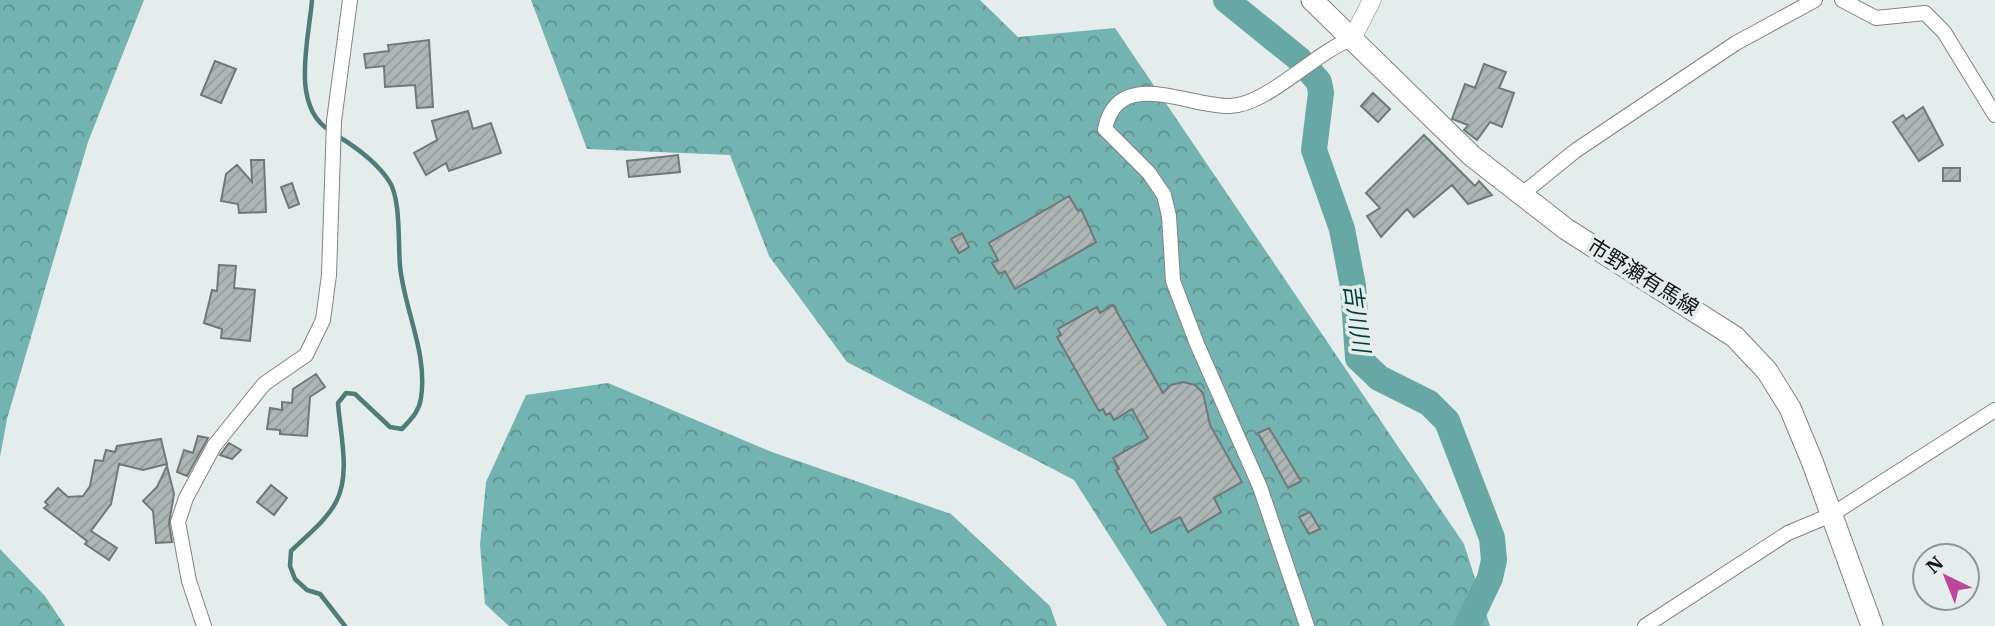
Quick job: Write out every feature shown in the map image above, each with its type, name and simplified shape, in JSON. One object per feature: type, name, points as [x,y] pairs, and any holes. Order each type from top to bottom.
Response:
[{"type":"main road","name":"市野瀬有馬線","points":[[1312,0],[1344,42],[1472,156],[1608,257],[1735,337],[1767,371],[1790,408],[1872,626]]},
{"type":"street","points":[[204,626],[189,581],[178,522],[186,498],[214,446],[264,383],[306,355],[323,320],[329,275],[334,121],[350,0]]},
{"type":"street","points":[[1307,626],[1260,487],[1197,344],[1173,282],[1169,216],[1164,195],[1149,173],[1105,129],[1108,114],[1120,101],[1134,94],[1150,92],[1197,103],[1231,106],[1289,79],[1344,42],[1372,0]]},
{"type":"street","points":[[1521,195],[1575,151],[1736,43],[1815,0]]},
{"type":"street","points":[[1842,0],[1876,18],[1925,13],[1944,32],[1995,115]]},
{"type":"street","points":[[1645,626],[1788,533],[1831,515],[1995,410]]},
{"type":"green space","points":[[0,0],[144,0],[88,142],[7,419],[0,457]]},
{"type":"green space","points":[[531,0],[980,0],[1018,37],[1115,28],[1464,544],[1490,626],[1167,626],[1074,480],[847,362],[769,256],[730,155],[587,149]]},
{"type":"green space","points":[[608,383],[772,452],[951,514],[1050,606],[1057,626],[509,626],[485,604],[480,545],[486,482],[526,395]]},
{"type":"green space","points":[[0,549],[45,596],[65,626],[0,626]]},
{"type":"building","points":[[429,40],[433,107],[417,108],[415,85],[385,87],[384,66],[366,68],[364,54],[389,51],[388,45]]},
{"type":"building","points":[[215,61],[236,69],[221,103],[201,95]]},
{"type":"building","points":[[1484,64],[1506,72],[1499,88],[1514,93],[1502,127],[1490,122],[1477,140],[1464,130],[1468,125],[1452,119],[1465,84],[1475,88]]},
{"type":"building","points":[[1373,93],[1390,109],[1378,122],[1361,106]]},
{"type":"building","points":[[1923,107],[1943,145],[1919,161],[1893,122],[1903,115],[1906,119]]},
{"type":"building","points":[[468,111],[473,129],[491,123],[501,153],[449,171],[446,163],[426,175],[414,153],[437,140],[432,121]]},
{"type":"building","points":[[1424,135],[1475,186],[1479,181],[1492,195],[1468,204],[1452,185],[1414,217],[1407,209],[1381,237],[1367,216],[1380,208],[1366,193]]},
{"type":"building","points":[[678,155],[680,172],[629,177],[627,161]]},
{"type":"building","points":[[251,160],[264,160],[266,212],[239,213],[238,204],[221,201],[226,174],[237,165],[252,182]]},
{"type":"building","points":[[1943,168],[1960,168],[1960,181],[1943,181]]},
{"type":"building","points":[[292,183],[299,204],[289,208],[281,187]]},
{"type":"building","points":[[1069,196],[1078,211],[1081,209],[1096,242],[1015,289],[1005,271],[999,274],[992,263],[998,260],[989,243]]},
{"type":"building","points":[[962,233],[969,247],[959,253],[951,239]]},
{"type":"building","points":[[219,265],[236,266],[234,288],[255,290],[250,341],[221,338],[222,329],[204,323],[212,290],[217,291]]},
{"type":"building","points":[[1113,305],[1163,393],[1171,385],[1183,382],[1195,385],[1203,393],[1210,425],[1242,482],[1214,498],[1221,512],[1188,532],[1180,517],[1151,533],[1116,470],[1119,469],[1113,458],[1148,438],[1132,409],[1114,420],[1110,413],[1106,415],[1103,409],[1099,411],[1057,337],[1061,335],[1058,329],[1097,307],[1100,313]]},
{"type":"building","points":[[316,374],[325,387],[310,397],[307,436],[280,434],[280,430],[267,429],[270,408],[282,410],[282,402],[292,403],[293,389]]},
{"type":"building","points":[[1269,428],[1301,481],[1288,488],[1258,433]]},
{"type":"building","points":[[198,436],[208,438],[187,476],[177,472],[184,450],[193,453]]},
{"type":"building","points":[[161,439],[167,464],[143,470],[119,464],[111,504],[91,531],[117,548],[109,560],[85,544],[87,541],[44,508],[48,505],[45,502],[58,488],[68,497],[83,496],[90,486],[95,460],[103,461],[106,450],[115,452],[117,446]]},
{"type":"building","points":[[229,443],[241,450],[232,459],[220,455]]},
{"type":"building","points":[[167,466],[174,494],[169,523],[172,542],[156,543],[153,511],[143,501],[157,487]]},
{"type":"building","points":[[271,485],[287,498],[274,515],[257,502]]},
{"type":"building","points":[[1310,512],[1320,529],[1309,534],[1299,517]]},
{"type":"waterway","points":[[312,0],[306,52],[306,88],[309,105],[317,119],[329,130]]},
{"type":"waterway","name":"吉川川","points":[[1226,0],[1299,59],[1319,82],[1321,93],[1314,150],[1342,229],[1353,286],[1358,358],[1379,378],[1429,403],[1447,421],[1492,538],[1494,560],[1490,578],[1467,626]]},
{"type":"waterway","points":[[336,135],[372,161],[393,189],[396,198],[402,282],[418,348],[422,381],[418,407],[402,429],[390,427],[355,394],[346,393],[338,403],[344,466],[340,491],[327,516],[291,551],[290,566],[295,579],[307,590],[320,594],[345,626]]}]
